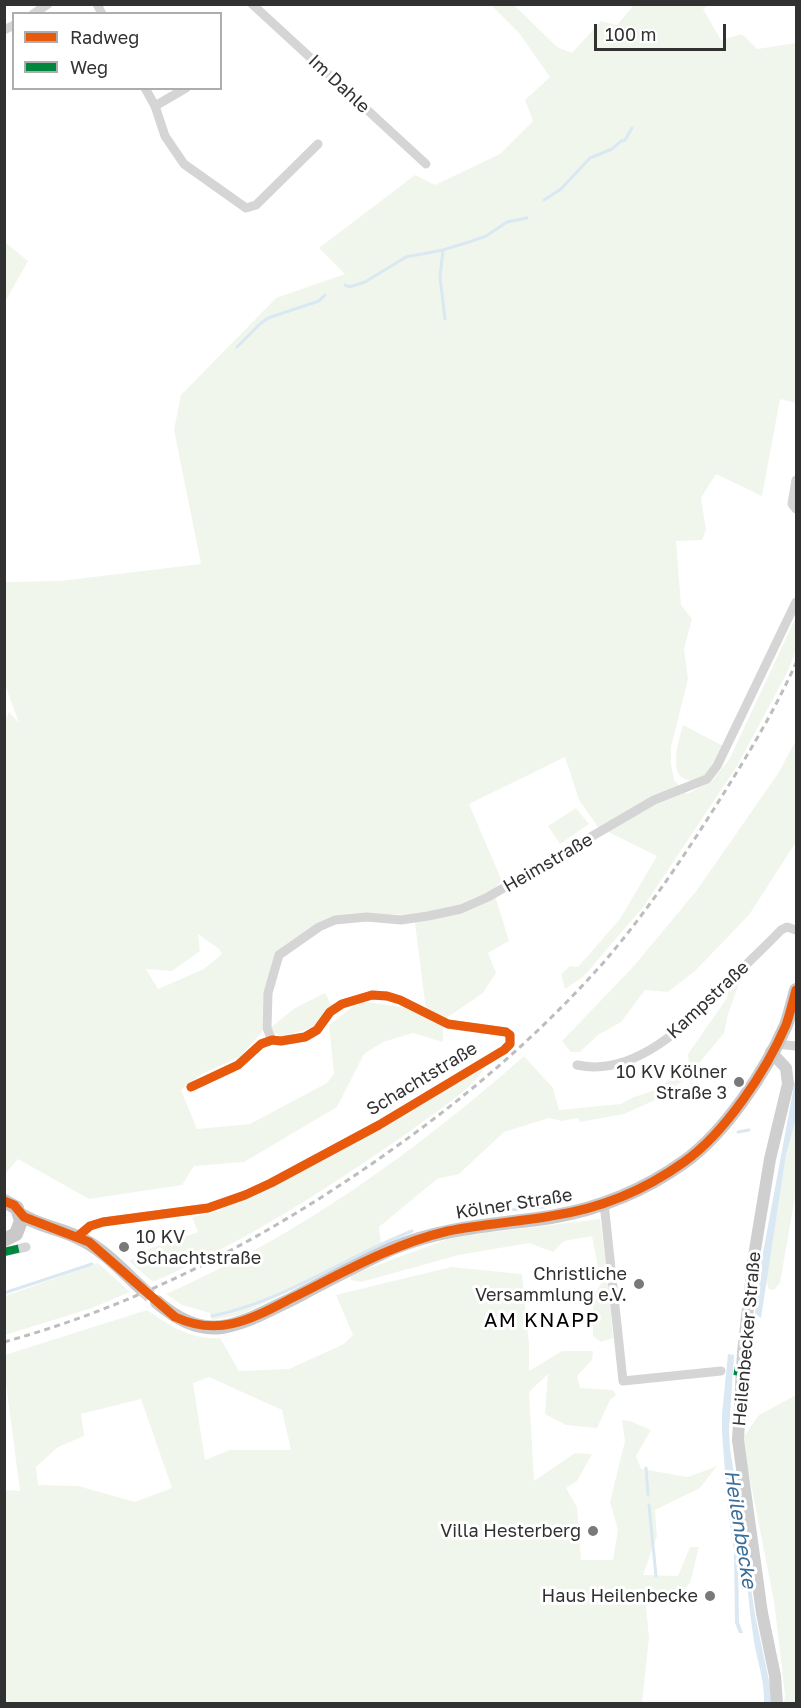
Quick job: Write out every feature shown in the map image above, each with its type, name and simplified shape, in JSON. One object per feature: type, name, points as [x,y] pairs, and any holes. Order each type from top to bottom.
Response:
[{"type":"main road","name":"Kölner Straße","points":[[157,1302],[175,1317],[197,1326],[235,1324],[410,1242],[467,1227],[552,1216],[604,1203],[630,1193],[671,1172],[701,1148],[744,1098],[774,1048],[786,1023],[796,990]]},
{"type":"main road","name":"Heilenbecker Straße","points":[[774,1048],[786,1068],[788,1084],[770,1159],[754,1256],[743,1352],[738,1440],[762,1613],[775,1676],[777,1704]]},
{"type":"main road","points":[[4,1201],[14,1205],[20,1214],[21,1225],[18,1232],[4,1240]]},
{"type":"main road","points":[[20,1214],[48,1228],[77,1237],[100,1251],[140,1287]]},
{"type":"main road","points":[[18,1232],[48,1228]]},
{"type":"street","name":"Im Dahle","points":[[252,4],[426,164]]},
{"type":"street","points":[[146,90],[155,106],[165,136],[184,164],[246,208],[256,205],[318,144]]},
{"type":"street","points":[[155,106],[183,90]]},
{"type":"street","points":[[796,480],[792,504],[796,509]]},
{"type":"street","name":"Heimstraße","points":[[272,1040],[267,1028],[268,993],[279,955],[320,927],[335,920],[367,917],[401,920],[461,909],[488,897],[654,800],[707,779],[717,766],[796,602]]},
{"type":"street","name":"Kampstraße","points":[[578,1065],[592,1069],[628,1061],[660,1043],[698,1013],[781,930],[787,927],[796,930]]},
{"type":"street","name":"Schachtstraße","points":[[77,1237],[90,1226],[103,1222],[208,1208],[272,1183],[379,1125],[494,1056],[510,1044],[511,1039],[506,1032],[448,1024],[393,998],[372,995],[342,1004],[330,1012],[317,1030],[305,1037],[281,1041],[272,1040],[254,1049],[238,1065],[191,1087]]},
{"type":"street","points":[[774,1048],[796,1046]]},
{"type":"street","points":[[604,1203],[623,1381],[721,1371]]},
{"type":"street","points":[[4,1252],[26,1247]]},
{"type":"shaded area","points":[[635,4],[709,5],[703,9],[721,40],[742,34],[757,49],[796,43],[796,403],[780,399],[762,496],[716,474],[701,498],[706,530],[702,540],[676,541],[681,605],[692,619],[684,649],[688,679],[671,747],[671,763],[674,780],[687,794],[712,781],[729,760],[796,617],[796,650],[788,671],[737,766],[644,906],[583,977],[565,989],[561,974],[570,966],[578,967],[620,919],[657,856],[598,827],[579,800],[565,757],[469,804],[502,881],[493,889],[509,941],[488,953],[496,973],[483,993],[445,1019],[426,1010],[414,915],[367,914],[335,917],[276,954],[263,1002],[262,1032],[241,1056],[202,1074],[181,1090],[197,1129],[250,1124],[327,1083],[334,1074],[329,1025],[360,1001],[402,1007],[443,1025],[443,1042],[413,1033],[383,1042],[364,1054],[337,1107],[244,1162],[194,1166],[182,1185],[89,1199],[18,1159],[5,1174],[4,724],[9,712],[19,723],[5,685],[4,582],[60,581],[201,564],[174,430],[181,395],[276,298],[345,274],[319,248],[415,175],[435,185],[500,154],[533,121],[525,100],[550,77],[519,33],[491,5],[514,5],[557,47],[572,53],[601,21],[617,25]],"holes":[[[198,934],[219,949],[222,954],[204,969],[158,989],[146,969],[172,971],[200,951]]]},
{"type":"shaded area","points":[[5,242],[28,261],[5,302]]},
{"type":"shaded area","points":[[683,725],[723,746],[709,771],[695,780],[682,777],[676,765],[677,747]]},
{"type":"shaded area","points":[[796,740],[796,842],[749,915],[696,970],[668,992],[645,990],[621,1022],[598,1035],[580,1052],[571,1052],[562,1041],[633,967],[697,890],[779,772]]},
{"type":"shaded area","points":[[576,808],[589,824],[560,844],[548,826]]},
{"type":"shaded area","points":[[741,978],[724,1033],[686,1079],[653,1101],[624,1114],[580,1122],[578,1118],[562,1121],[549,1118],[504,1132],[459,1174],[437,1179],[379,1227],[381,1245],[240,1315],[212,1320],[210,1313],[182,1305],[166,1294],[263,1246],[354,1189],[399,1158],[524,1056],[553,1088],[559,1110],[621,1104],[656,1090],[689,1063],[688,1054],[727,998],[728,992]]},
{"type":"shaded area","points":[[325,993],[333,1008],[311,1028],[282,1037],[270,1028],[295,1008]]},
{"type":"shaded area","points":[[485,1067],[472,1083],[452,1100],[382,1151],[319,1193],[221,1249],[153,1282],[129,1261],[151,1248],[198,1232],[192,1217],[219,1211],[273,1187]]},
{"type":"shaded area","points":[[796,1075],[796,1119],[786,1155],[761,1318],[755,1314],[760,1269]]},
{"type":"shaded area","points":[[796,1119],[796,1191],[780,1283],[774,1290],[769,1289],[766,1282],[786,1155]]},
{"type":"shaded area","points":[[600,1219],[613,1338],[601,1342],[593,1336],[593,1295],[601,1284],[592,1236],[564,1241],[553,1252],[529,1243],[459,1255],[361,1282],[351,1280],[351,1275],[453,1237]]},
{"type":"shaded area","points":[[98,1263],[130,1292],[92,1308],[5,1335],[5,1296]]},
{"type":"shaded area","points":[[451,1267],[522,1274],[529,1345],[529,1371],[562,1351],[593,1351],[592,1360],[577,1376],[580,1388],[613,1390],[616,1395],[610,1400],[597,1428],[566,1425],[545,1414],[548,1374],[529,1392],[534,1481],[575,1453],[592,1454],[577,1481],[566,1488],[577,1507],[581,1560],[613,1560],[618,1530],[610,1502],[625,1441],[622,1420],[651,1430],[636,1456],[641,1469],[688,1477],[717,1466],[700,1488],[655,1510],[657,1536],[643,1575],[678,1576],[690,1547],[699,1547],[690,1583],[678,1596],[646,1606],[649,1638],[642,1703],[5,1703],[5,1490],[20,1491],[5,1376],[5,1355],[147,1310],[190,1334],[220,1338],[239,1371],[289,1369],[344,1344],[353,1335],[336,1295]],"holes":[[[209,1377],[282,1410],[291,1450],[230,1450],[205,1460],[193,1383]],[[141,1399],[172,1488],[135,1502],[78,1486],[38,1485],[36,1467],[58,1447],[84,1436],[81,1414]]]},
{"type":"shaded area","points":[[728,1354],[734,1355],[730,1448],[755,1615],[771,1690],[771,1703],[764,1703],[732,1483],[738,1553],[739,1622],[743,1633],[739,1633],[735,1623],[734,1550],[728,1513],[722,1432]]},
{"type":"shaded area","points":[[796,1395],[796,1703],[784,1703],[774,1601],[742,1439],[759,1415]]},
{"type":"waterway","points":[[544,200],[561,189],[590,158],[612,149],[625,140],[632,128]]},
{"type":"waterway","points":[[345,285],[349,287],[365,282],[406,257],[469,242],[486,236],[507,222],[527,218]]},
{"type":"waterway","points":[[443,250],[440,277],[445,319]]},
{"type":"waterway","points":[[237,347],[268,318],[319,301],[325,295]]},
{"type":"waterway","points":[[738,1132],[749,1130]]},
{"type":"waterway","points":[[499,1211],[544,1207]]},
{"type":"waterway","points":[[212,1316],[289,1290],[412,1231]]},
{"type":"waterway","points":[[4,1293],[92,1264]]},
{"type":"waterway","points":[[646,1468],[648,1495]]},
{"type":"waterway","points":[[649,1505],[656,1576]]},
{"type":"tunnel","points":[[140,1287],[157,1302]]},
{"type":"railway","points":[[4,1342],[107,1308],[157,1287],[253,1238],[300,1211],[390,1151],[502,1063],[580,989],[649,905],[691,845],[738,769],[769,717],[796,663]]},
{"type":"marked path","points":[[4,1252],[26,1247]]},
{"type":"marked path","points":[[734,1371],[741,1372]]},
{"type":"cycle path","points":[[4,1201],[14,1205],[24,1217],[89,1242],[175,1317],[207,1326],[236,1323],[265,1312],[408,1243],[448,1231],[587,1209],[621,1197],[654,1181],[699,1150],[743,1100],[778,1043],[796,990]]},
{"type":"cycle path","points":[[77,1237],[90,1226],[103,1222],[208,1208],[271,1183],[379,1125],[504,1050],[510,1044],[510,1035],[506,1032],[448,1024],[400,1000],[372,995],[342,1004],[330,1012],[317,1030],[305,1037],[281,1041],[272,1040],[261,1044],[238,1065],[191,1087]]},
{"type":"place","name":"10 KV Kölner Straße 3","points":[[739,1082]]},
{"type":"place","name":"10 KV Schachtstraße","points":[[124,1247]]},
{"type":"place","name":"Christliche Versammlung e.V.","points":[[639,1284]]},
{"type":"place","name":"Villa Hesterberg","points":[[593,1531]]},
{"type":"place","name":"Haus Heilenbecke","points":[[710,1596]]},
{"type":"district","name":"AM KNAPP","points":[[542,1321]]},
{"type":"water label","name":"Heilenbecke","points":[[740,1529]]}]
